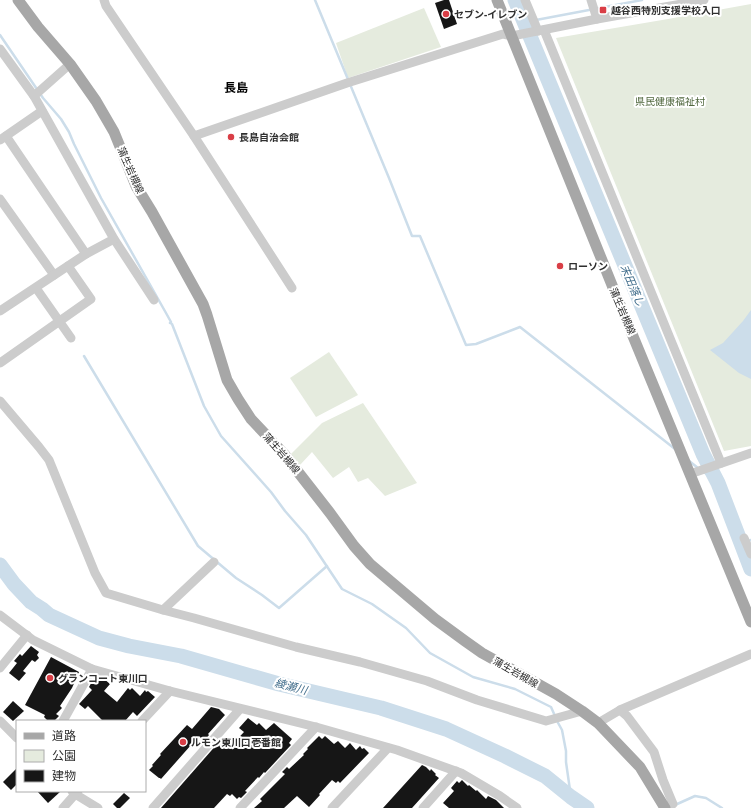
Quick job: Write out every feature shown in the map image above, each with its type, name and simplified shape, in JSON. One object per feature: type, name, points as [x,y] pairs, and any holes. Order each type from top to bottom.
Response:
[{"type":"main road","name":"蒲生岩槻線","points":[[18,0],[38,27],[70,64],[96,101],[114,132],[136,186],[203,304],[227,380],[251,419],[289,460],[354,546],[370,564],[435,619],[465,641],[556,694],[582,711],[598,724],[640,767],[665,808]]},
{"type":"main road","name":"蒲生岩槻線","points":[[497,0],[616,295],[751,622]]},
{"type":"street","points":[[104,0],[292,288]]},
{"type":"street","points":[[525,0],[541,31],[721,463]]},
{"type":"street","points":[[591,0],[597,19]]},
{"type":"street","points":[[194,136],[351,82],[503,34],[512,36],[704,0]]},
{"type":"street","points":[[0,49],[34,96],[114,239],[154,300]]},
{"type":"street","points":[[34,96],[70,64]]},
{"type":"street","points":[[42,111],[3,138],[86,254]]},
{"type":"street","points":[[0,199],[54,275]]},
{"type":"street","points":[[0,311],[86,254],[114,239]]},
{"type":"street","points":[[0,363],[91,299],[68,266]]},
{"type":"street","points":[[36,288],[71,338]]},
{"type":"street","points":[[0,401],[49,460],[95,573],[106,593],[296,647],[360,662],[427,681],[477,700],[546,721],[582,711]]},
{"type":"street","points":[[690,474],[751,453]]},
{"type":"street","points":[[744,538],[751,554]]},
{"type":"street","points":[[163,610],[214,562]]},
{"type":"street","points":[[0,615],[33,640],[92,669],[170,691],[397,750],[461,773],[517,808]]},
{"type":"street","points":[[0,668],[27,635]]},
{"type":"street","points":[[598,724],[620,710],[751,654]]},
{"type":"street","points":[[64,720],[92,669]]},
{"type":"street","points":[[143,720],[170,691]]},
{"type":"street","points":[[153,808],[240,709]]},
{"type":"street","points":[[620,710],[627,716],[654,752],[673,804],[665,808]]},
{"type":"street","points":[[0,721],[16,737]]},
{"type":"street","points":[[240,808],[316,728]]},
{"type":"street","points":[[332,808],[388,748]]},
{"type":"street","points":[[423,808],[456,771]]},
{"type":"street","points":[[62,808],[75,792],[98,808]]},
{"type":"green space","name":"県民健康福祉村","points":[[751,4],[751,446],[724,451],[556,38]]},
{"type":"green space","points":[[424,8],[441,47],[348,78],[336,43]]},
{"type":"green space","points":[[329,352],[358,395],[316,417],[290,378]]},
{"type":"green space","points":[[363,403],[417,483],[385,496],[368,478],[358,482],[349,467],[333,478],[312,452],[300,465],[291,454],[322,423]]},
{"type":"water","points":[[751,310],[751,379],[739,373],[710,350],[723,343]]},
{"type":"building","name":"セブン-イレブン","points":[[449,0],[457,24],[444,29],[435,3]]},
{"type":"building","points":[[31,646],[39,652],[37,655],[39,658],[35,662],[32,660],[23,671],[26,673],[19,681],[9,673],[17,663],[14,661],[20,654],[22,656]]},
{"type":"building","points":[[51,657],[79,672],[72,688],[60,706],[62,708],[56,714],[59,716],[55,720],[47,720],[44,717],[45,715],[25,705]]},
{"type":"building","points":[[95,676],[100,681],[103,678],[110,684],[104,691],[117,702],[128,688],[130,690],[132,688],[140,696],[145,690],[155,697],[137,716],[133,712],[126,720],[102,720],[88,706],[85,709],[79,704],[92,690],[89,687]]},
{"type":"building","points":[[13,701],[24,711],[13,721],[3,712]]},
{"type":"building","name":"ルモン東川口壱番館","points":[[211,707],[219,709],[225,715],[208,734],[209,735],[205,740],[199,736],[161,779],[149,770],[161,755],[160,754],[187,725],[192,729]]},
{"type":"building","points":[[248,718],[257,725],[259,723],[266,730],[274,723],[292,739],[289,743],[291,745],[265,773],[264,772],[259,778],[258,777],[245,791],[247,792],[241,798],[239,797],[237,799],[232,794],[230,796],[227,794],[214,808],[161,808],[218,743],[220,745],[223,742],[229,748],[244,732],[239,728]]},
{"type":"building","points":[[319,736],[322,739],[325,736],[334,744],[338,741],[345,748],[350,743],[356,750],[360,746],[369,753],[340,783],[338,781],[336,783],[332,780],[309,807],[297,796],[284,808],[254,808],[262,801],[260,799],[285,774],[282,772],[287,767],[289,769],[304,755],[303,754],[308,749],[307,748]]},
{"type":"building","points":[[422,765],[430,771],[431,769],[439,778],[412,808],[383,808]]},
{"type":"building","points":[[16,769],[16,785],[11,790],[3,782]]},
{"type":"building","points":[[462,780],[468,786],[469,785],[476,791],[477,790],[486,799],[488,796],[496,800],[504,808],[449,808],[443,803],[454,791],[451,788],[457,781],[459,783]]},
{"type":"building","points":[[38,792],[60,792],[48,803]]},
{"type":"building","points":[[124,793],[130,798],[120,808],[117,808],[113,804]]},
{"type":"waterway","points":[[315,0],[412,236],[420,236],[466,345],[476,344],[520,327],[675,449]]},
{"type":"waterway","name":"末田落し","points":[[515,0],[703,454],[718,483],[751,569]]},
{"type":"waterway","points":[[536,20],[642,0]]},
{"type":"waterway","name":"末田落し","points":[[523,21],[531,20]]},
{"type":"waterway","points":[[0,35],[43,98],[61,119],[69,132],[101,198],[171,322],[170,323],[172,324],[204,406],[221,436],[271,492],[306,535],[342,589],[372,604],[406,628],[430,653],[473,677],[515,689],[551,707],[555,716]]},
{"type":"waterway","points":[[84,356],[198,546],[236,578],[279,608],[327,566]]},
{"type":"waterway","points":[[688,460],[698,468]]},
{"type":"waterway","name":"末田落し","points":[[704,472],[718,483]]},
{"type":"waterway","points":[[741,544],[751,540]]},
{"type":"waterway","name":"綾瀬川","points":[[0,565],[14,584],[31,602],[49,615],[99,638],[129,646],[181,656],[279,684],[381,708],[446,729],[545,776],[587,808]]},
{"type":"waterway","points":[[557,721],[562,730],[566,751],[571,797]]},
{"type":"waterway","points":[[675,805],[695,796],[706,798],[722,808]]},
{"type":"place","name":"越谷西特別支援学校入口","points":[[603,10]]},
{"type":"place","name":"セブン-イレブン","points":[[446,14]]},
{"type":"place","name":"長島自治会館","points":[[231,137]]},
{"type":"place","name":"ローソン","points":[[560,266]]},
{"type":"place","name":"グランコート東川口","points":[[50,678]]},
{"type":"place","name":"ルモン東川口壱番館","points":[[183,742]]},
{"type":"district","name":"長島","points":[[236,87]]}]
